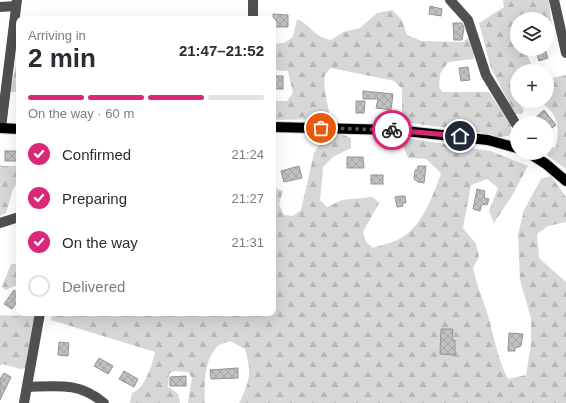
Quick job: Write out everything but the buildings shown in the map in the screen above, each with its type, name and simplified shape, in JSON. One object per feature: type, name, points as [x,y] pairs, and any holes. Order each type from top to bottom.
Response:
[{"type":"main road","points":[[276,127],[396,130],[488,140],[510,146]]},
{"type":"main road","points":[[1,128],[16,129]]},
{"type":"main road","points":[[540,160],[566,181]]},
{"type":"street","points":[[254,0],[254,16]]},
{"type":"street","points":[[450,0],[468,20],[486,75],[511,116]]},
{"type":"street","points":[[554,0],[566,53]]},
{"type":"street","points":[[0,7],[17,3],[17,16]]},
{"type":"street","points":[[1,128],[16,43]]},
{"type":"street","points":[[0,223],[16,218]]},
{"type":"street","points":[[24,403],[39,316]]},
{"type":"street","points":[[27,387],[79,387],[95,395],[104,403]]},
{"type":"green space","points":[[503,0],[549,0],[550,12],[510,12],[510,56],[528,56],[531,64],[510,64],[510,104],[491,68],[479,23],[504,7]]},
{"type":"green space","points":[[392,10],[402,20],[407,35],[422,41],[463,42],[469,37],[473,46],[474,59],[448,62],[440,74],[439,87],[442,92],[489,92],[510,124],[510,134],[508,136],[499,137],[477,132],[403,122],[402,89],[394,81],[331,68],[325,74],[324,79],[330,119],[276,120],[276,101],[287,101],[293,93],[288,71],[276,70],[276,44],[284,43],[293,37],[297,19],[320,36],[331,40],[343,32],[360,28],[377,13]]},
{"type":"green space","points":[[16,65],[16,92],[10,92]]},
{"type":"green space","points":[[566,76],[566,169],[554,160],[554,147],[556,147],[558,127],[557,121],[548,108],[554,108],[554,77]]},
{"type":"green space","points":[[512,108],[522,108],[524,110],[521,114],[515,114]]},
{"type":"green space","points":[[341,134],[351,138],[351,148],[333,157],[323,167],[320,200],[327,207],[342,200],[373,197],[379,203],[363,232],[366,242],[373,248],[400,239],[410,232],[422,217],[435,190],[441,173],[426,159],[408,158],[400,137],[491,151],[510,160],[528,166],[513,194],[494,223],[489,211],[498,188],[487,179],[471,185],[463,228],[476,244],[479,257],[473,268],[474,274],[487,312],[498,355],[508,379],[526,375],[531,344],[531,318],[520,280],[518,235],[524,210],[541,179],[551,176],[566,197],[566,222],[548,226],[537,234],[539,258],[566,282],[566,403],[239,403],[248,383],[249,364],[245,349],[230,341],[217,347],[209,360],[205,382],[205,403],[188,403],[192,378],[188,372],[174,371],[169,374],[168,387],[178,394],[180,403],[130,403],[132,393],[141,387],[147,376],[155,352],[51,320],[52,316],[276,316],[276,188],[283,191],[279,204],[284,215],[293,216],[301,210],[314,153],[324,137]]},
{"type":"green space","points":[[0,164],[2,166],[16,166],[16,185],[13,189],[6,213],[0,216]]},
{"type":"green space","points":[[11,264],[16,264],[16,286],[6,290],[2,287]]},
{"type":"green space","points":[[0,315],[35,316],[26,368],[20,369],[3,364],[0,366]]},
{"type":"way so far","points":[[321,128],[371,128],[392,130]]},
{"type":"route","points":[[392,130],[460,136]]}]
